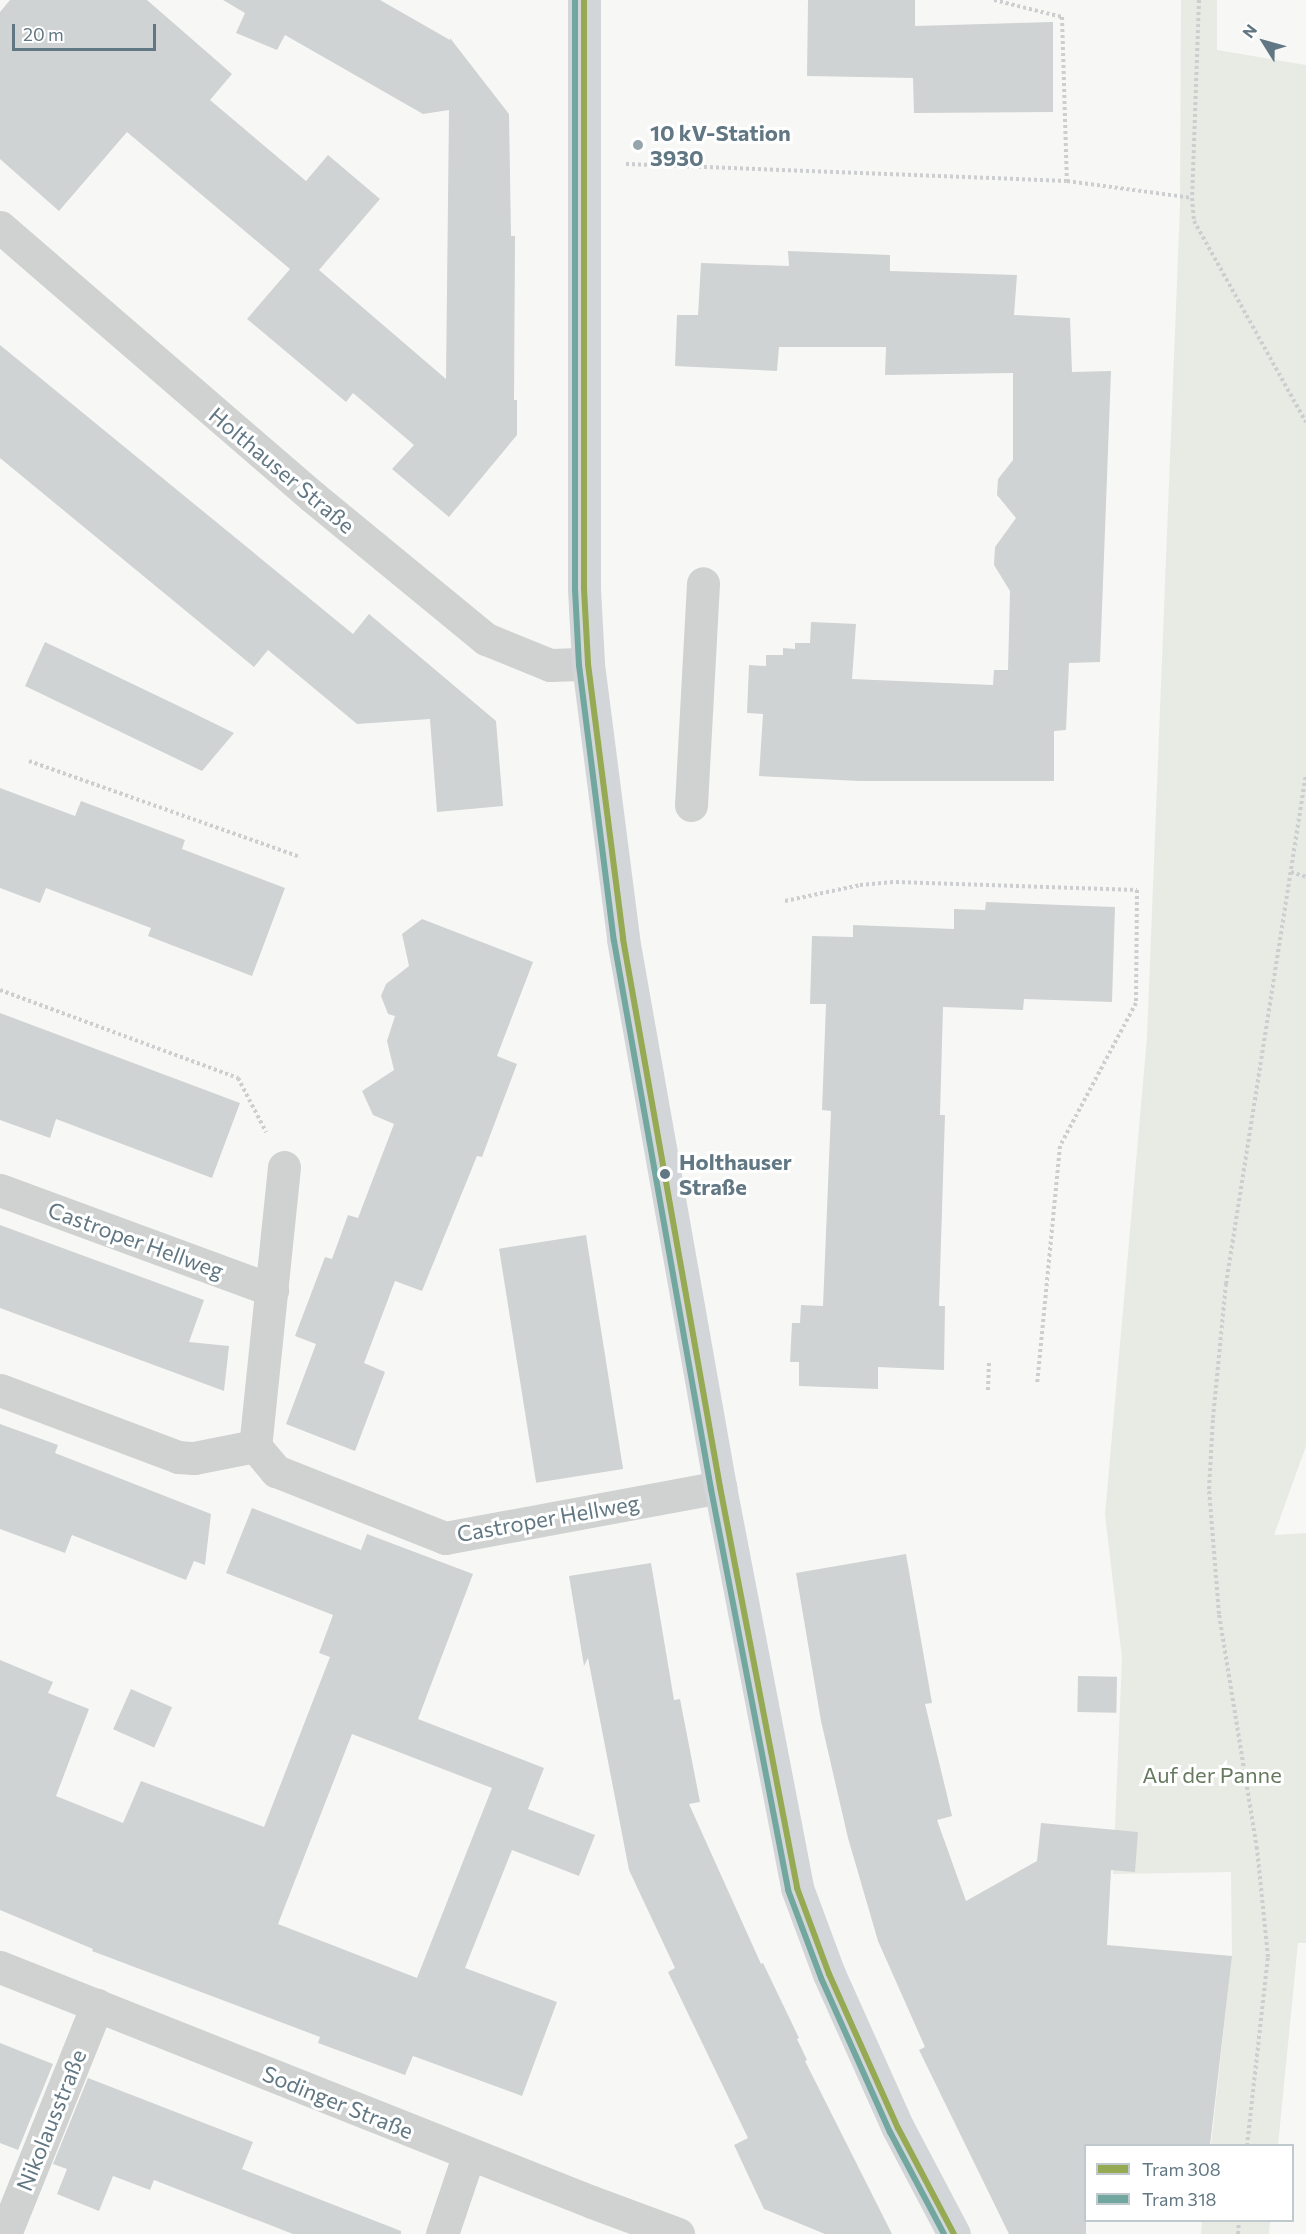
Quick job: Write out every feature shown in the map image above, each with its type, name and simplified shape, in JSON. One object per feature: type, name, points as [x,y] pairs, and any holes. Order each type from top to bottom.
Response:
[{"type":"main road","points":[[584,0],[584,543],[588,664],[623,939],[720,1486],[797,1888],[829,1974],[898,2128],[954,2234]]},
{"type":"street","name":"Holthauser Straße","points":[[0,227],[313,497],[486,639],[550,665],[588,664]]},
{"type":"street","points":[[691,805],[703,583]]},
{"type":"street","points":[[0,1390],[178,1457],[194,1458],[255,1446],[284,1167]]},
{"type":"street","name":"Castroper Hellweg","points":[[0,1190],[272,1290]]},
{"type":"street","name":"Castroper Hellweg","points":[[255,1446],[276,1471],[445,1538],[720,1486]]},
{"type":"street","name":"Sodinger Straße","points":[[0,1966],[469,2154],[678,2234]]},
{"type":"street","name":"Nikolausstraße","points":[[5,2234],[97,2005]]},
{"type":"street","points":[[441,2234],[469,2154]]},
{"type":"path","points":[[994,0],[1062,17],[1067,181]]},
{"type":"path","points":[[1199,0],[1192,198],[1194,221],[1306,422]]},
{"type":"path","points":[[584,162],[1067,181],[1192,198]]},
{"type":"path","points":[[29,761],[300,857]]},
{"type":"path","points":[[1247,2144],[1268,1957],[1257,1849],[1218,1614],[1209,1489],[1213,1418],[1226,1284],[1306,774]]},
{"type":"path","points":[[1291,872],[1306,877]]},
{"type":"path","points":[[785,901],[860,885],[896,882],[1137,890],[1136,1003],[1060,1146],[1037,1385]]},
{"type":"path","points":[[0,990],[238,1078],[284,1167]]},
{"type":"path","points":[[988,1390],[989,1363]]},
{"type":"green space","name":"Auf der Panne","points":[[1181,0],[1217,0],[1217,50],[1306,65],[1306,1446],[1274,1535],[1306,1533],[1306,1943],[1298,1943],[1278,2144],[1211,2144],[1232,1954],[1231,1872],[1113,1874],[1122,1658],[1105,1515],[1147,1037],[1180,206]]},
{"type":"green space","points":[[1202,2222],[1270,2222],[1269,2234],[1201,2234]]},
{"type":"building","points":[[10,0],[147,0],[232,74],[210,100],[306,181],[328,155],[380,199],[319,270],[446,379],[449,110],[423,114],[285,35],[277,50],[236,33],[245,13],[223,0],[380,0],[450,40],[450,38],[509,114],[511,236],[515,236],[514,400],[517,400],[517,435],[449,517],[392,469],[414,445],[353,393],[346,402],[247,319],[290,269],[127,132],[59,211],[0,159],[0,12]]},
{"type":"building","points":[[808,0],[915,0],[915,26],[1053,22],[1053,112],[914,113],[913,78],[807,76]]},
{"type":"building","points":[[788,251],[890,255],[890,271],[1017,275],[1014,315],[1070,318],[1072,372],[1111,371],[1100,662],[1069,663],[1066,730],[1054,731],[1054,781],[859,781],[759,776],[763,714],[747,713],[749,665],[766,666],[766,655],[783,655],[783,648],[795,649],[795,643],[810,643],[811,622],[856,624],[852,679],[993,685],[994,670],[1008,670],[1010,591],[994,565],[995,547],[1016,518],[997,495],[998,479],[1013,460],[1013,373],[885,375],[886,347],[779,347],[777,371],[675,366],[677,315],[698,315],[701,263],[789,266]]},
{"type":"building","points":[[0,345],[353,634],[369,614],[496,721],[503,806],[437,812],[430,719],[357,724],[268,650],[254,667],[0,458]]},
{"type":"building","points":[[45,642],[234,733],[202,771],[25,686]]},
{"type":"building","points":[[0,788],[75,816],[81,801],[185,840],[182,849],[285,888],[252,976],[148,936],[151,928],[46,888],[40,903],[0,888]]},
{"type":"building","points":[[986,902],[1115,907],[1112,1002],[1024,999],[1023,1010],[943,1007],[940,1115],[945,1115],[939,1306],[945,1306],[944,1370],[878,1367],[878,1389],[799,1386],[799,1362],[790,1362],[792,1323],[800,1323],[801,1305],[823,1306],[831,1111],[822,1110],[826,1004],[810,1004],[812,936],[853,937],[853,925],[954,929],[954,909],[985,910]]},
{"type":"building","points":[[422,919],[533,962],[497,1056],[517,1064],[482,1157],[477,1156],[422,1291],[395,1281],[364,1363],[385,1372],[355,1451],[286,1424],[316,1344],[295,1336],[325,1257],[332,1259],[348,1215],[358,1218],[394,1124],[373,1115],[362,1091],[394,1070],[387,1041],[395,1016],[388,1014],[381,996],[386,984],[409,966],[402,934]]},
{"type":"building","points":[[0,1013],[240,1103],[212,1178],[56,1119],[50,1138],[0,1120]]},
{"type":"building","points":[[0,1225],[204,1300],[189,1342],[229,1346],[224,1391],[0,1308]]},
{"type":"building","points":[[586,1235],[623,1469],[536,1483],[499,1249]]},
{"type":"building","points":[[0,1424],[58,1445],[55,1453],[211,1514],[205,1565],[194,1561],[186,1580],[72,1535],[65,1553],[0,1529]]},
{"type":"building","points":[[252,1508],[361,1550],[367,1534],[473,1574],[418,1719],[544,1768],[528,1809],[595,1835],[579,1876],[512,1850],[465,1968],[557,2002],[522,2096],[413,2056],[405,2075],[318,2043],[320,2037],[92,1951],[93,1949],[0,1910],[0,1660],[53,1682],[48,1693],[89,1709],[56,1796],[123,1823],[141,1781],[264,1827],[330,1657],[319,1653],[333,1615],[226,1573]],"holes":[[[352,1734],[492,1788],[417,1978],[278,1924]]]},
{"type":"building","points":[[906,1554],[932,1703],[925,1704],[952,1816],[937,1820],[966,1901],[1037,1861],[1041,1823],[1138,1832],[1135,1872],[1111,1870],[1107,1945],[1232,1956],[1210,2144],[1084,2144],[1086,2234],[1009,2234],[919,2050],[925,2047],[878,1941],[848,1838],[821,1721],[796,1573]]},
{"type":"building","points":[[651,1563],[674,1700],[680,1699],[700,1802],[689,1804],[761,1964],[763,1963],[799,2038],[797,2039],[807,2060],[805,2061],[892,2234],[825,2234],[764,2209],[734,2145],[748,2138],[668,1972],[675,1968],[629,1870],[588,1658],[584,1666],[569,1576]]},
{"type":"building","points":[[1078,1676],[1117,1677],[1116,1713],[1077,1712]]},
{"type":"building","points":[[131,1689],[172,1707],[154,1747],[113,1729]]},
{"type":"building","points":[[0,2043],[53,2064],[18,2150],[0,2143]]},
{"type":"building","points":[[88,2078],[253,2142],[242,2169],[401,2231],[401,2234],[293,2234],[154,2180],[150,2190],[113,2176],[99,2211],[57,2194],[67,2169],[53,2164]]},
{"type":"tram line","name":"318","points":[[575,0],[575,589],[579,665],[614,941],[711,1489],[788,1890],[821,1978],[890,2132],[944,2234]]},
{"type":"tram line","name":"308","points":[[584,0],[584,589],[588,664],[623,939],[720,1487],[797,1888],[829,1974],[898,2128],[954,2234]]},
{"type":"place","name":"10 kV-Station 3930","points":[[638,145]]},
{"type":"place","name":"Holthauser Straße","points":[[665,1174]]}]
